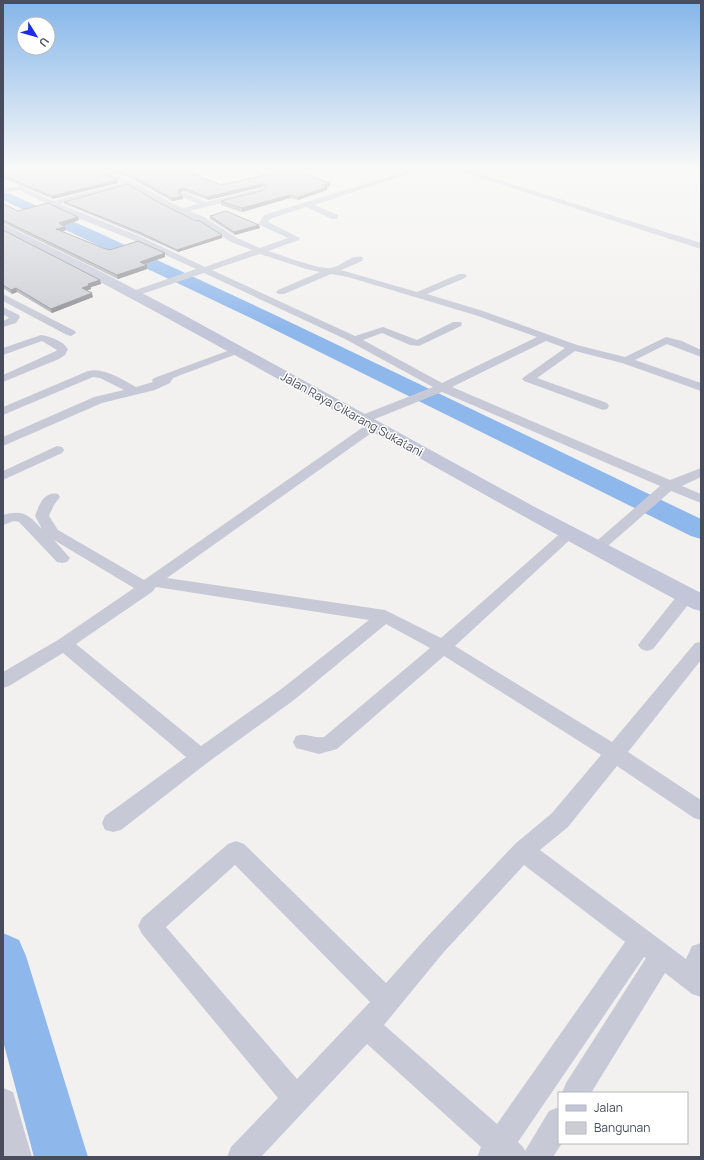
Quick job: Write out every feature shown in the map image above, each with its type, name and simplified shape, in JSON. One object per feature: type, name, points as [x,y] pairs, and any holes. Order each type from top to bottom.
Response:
[{"type":"main road","name":"Jalan Raya Cikarang Sukatani","points":[[3,227],[238,350],[367,423],[701,604]]},
{"type":"street","points":[[93,221],[136,238],[354,340],[442,387],[664,491],[701,499]]},
{"type":"street","points":[[204,221],[234,240],[309,267],[350,275],[479,313],[573,347],[698,382]]},
{"type":"street","points":[[133,294],[192,275],[296,238],[268,226],[263,221]]},
{"type":"street","points":[[620,221],[701,246]]},
{"type":"street","points":[[686,242],[696,237]]},
{"type":"street","points":[[281,292],[359,259]]},
{"type":"street","points":[[417,295],[462,276]]},
{"type":"street","points":[[3,297],[71,333]]},
{"type":"street","points":[[3,310],[14,317],[12,321],[3,324]]},
{"type":"street","points":[[354,340],[378,330],[382,330],[414,343],[419,343],[457,324]]},
{"type":"street","points":[[3,681],[64,644],[149,584],[367,423],[407,402],[430,393],[546,337]]},
{"type":"street","points":[[3,352],[41,338],[46,338],[60,345],[62,349],[61,352],[55,357],[3,379]]},
{"type":"street","points":[[626,362],[666,340],[678,343],[701,354]]},
{"type":"street","points":[[573,347],[528,379],[603,406]]},
{"type":"street","points":[[3,442],[98,400],[159,384],[167,378],[238,350]]},
{"type":"street","points":[[3,411],[92,373],[103,374],[140,389]]},
{"type":"street","points":[[3,476],[57,450]]},
{"type":"street","points":[[597,548],[664,491],[701,472]]},
{"type":"street","points":[[53,497],[46,504],[42,516],[52,533],[149,584],[385,616],[443,647],[615,754],[701,811]]},
{"type":"street","points":[[3,520],[11,516],[24,519],[62,558]]},
{"type":"street","points":[[303,742],[319,746],[330,743],[443,647],[569,533]]},
{"type":"street","points":[[647,645],[686,596]]},
{"type":"street","points":[[114,823],[200,757],[287,695],[385,616]]},
{"type":"street","points":[[64,644],[200,757]]},
{"type":"street","points":[[241,1157],[366,1026],[435,945],[523,851],[560,820],[701,648]]},
{"type":"street","points":[[296,1099],[150,926],[236,851],[387,1002]]},
{"type":"street","points":[[523,851],[695,981],[701,955]]},
{"type":"street","points":[[577,1092],[651,948]]},
{"type":"street","points":[[366,1026],[501,1153],[651,948]]},
{"type":"street","points":[[4,1108],[18,1157]]},
{"type":"street","points":[[537,1157],[558,1123]]},
{"type":"building","points":[[5,221],[65,221],[59,223],[65,227],[56,229],[103,248],[110,250],[138,241],[165,253],[140,262],[147,265],[117,275]]},
{"type":"building","points":[[112,221],[200,221],[222,235],[177,250]]},
{"type":"building","points":[[218,221],[250,221],[259,225],[234,232]]},
{"type":"building","points":[[3,230],[100,280],[88,284],[90,285],[82,288],[92,293],[51,309],[16,288],[11,290],[3,285]]},
{"type":"waterway","points":[[60,221],[179,276],[701,530]]},
{"type":"waterway","points":[[3,956],[61,1157]]}]
